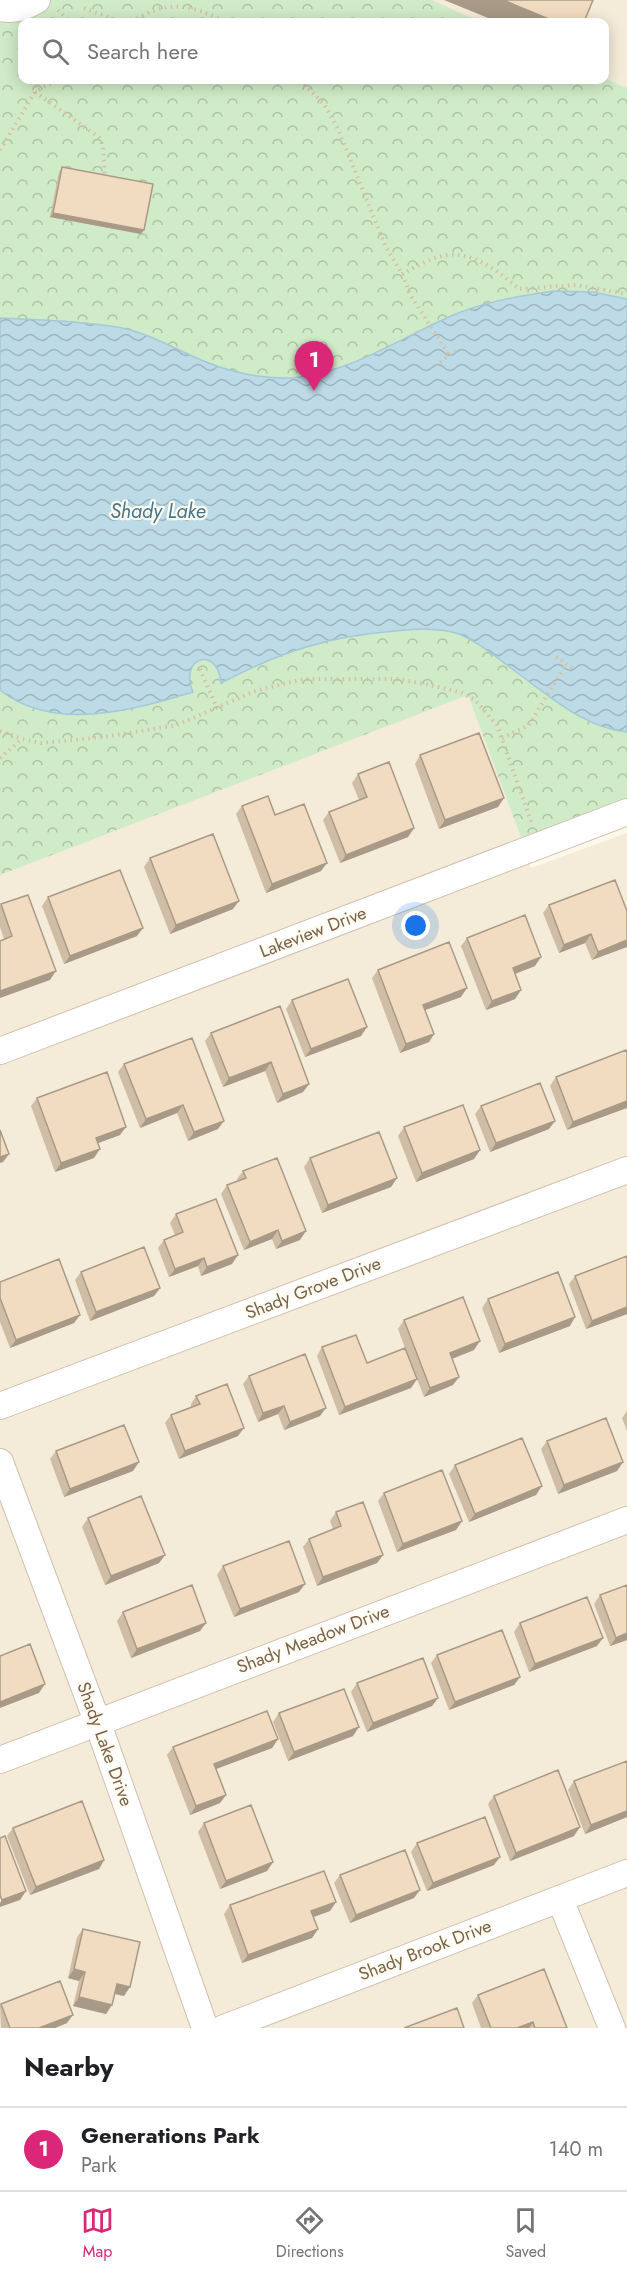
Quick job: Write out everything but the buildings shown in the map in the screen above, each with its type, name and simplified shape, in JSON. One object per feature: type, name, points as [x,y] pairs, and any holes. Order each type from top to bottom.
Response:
[{"type":"street","points":[[0,8],[24,7],[37,0]]},
{"type":"street","name":"Lakeview Drive","points":[[0,1051],[627,812]]},
{"type":"street","name":"Shady Grove Drive","points":[[0,1406],[627,1170]]},
{"type":"street","name":"Shady Lake Drive","points":[[0,1462],[97,1721],[205,2028]]},
{"type":"street","name":"Shady Meadow Drive","points":[[0,1760],[627,1520]]},
{"type":"street","name":"Shady Brook Drive","points":[[224,2028],[627,1873]]},
{"type":"street","points":[[560,1899],[612,2028]]},
{"type":"path","points":[[138,18],[159,7],[185,6],[216,18]]},
{"type":"path","points":[[84,8],[110,18]]},
{"type":"path","points":[[0,150],[35,92],[36,84]]},
{"type":"path","points":[[35,92],[50,84]]},
{"type":"path","points":[[304,84],[324,104],[338,129],[385,245],[402,274],[411,296],[449,356]]},
{"type":"path","points":[[35,92],[100,138],[103,147],[105,180]]},
{"type":"path","points":[[402,274],[430,260],[447,255],[471,258],[495,269],[519,289],[576,285],[627,294]]},
{"type":"path","points":[[440,362],[458,349]]},
{"type":"path","points":[[555,657],[575,670]]},
{"type":"path","points":[[502,738],[529,725],[566,664]]},
{"type":"path","points":[[200,669],[217,708]]},
{"type":"path","points":[[0,731],[41,743],[105,737],[177,725],[255,691],[304,678],[398,679],[460,692],[475,700],[497,725],[532,825]]},
{"type":"path","points":[[0,758],[22,739]]},
{"type":"shaded area","points":[[432,0],[627,0],[627,88],[609,80],[609,18],[472,18]]},
{"type":"shaded area","points":[[468,694],[531,868],[627,833],[627,2028],[0,2028],[0,874]]},
{"type":"green space","points":[[0,0],[432,0],[472,18],[18,18],[18,84],[609,84],[609,80],[627,88],[627,812],[526,851],[468,695],[0,875]]},
{"type":"water","name":"Shady Lake","points":[[553,291],[593,292],[627,299],[627,732],[611,729],[582,718],[474,642],[459,634],[435,629],[371,633],[326,641],[264,662],[221,683],[213,663],[200,660],[191,670],[190,680],[193,692],[120,711],[69,714],[45,711],[22,703],[0,690],[0,318],[77,322],[122,328],[148,336],[203,361],[230,370],[272,378],[286,378],[320,373],[359,360],[451,316],[488,303]]},
{"type":"place","name":"Generations Park","points":[[314,391]]}]
